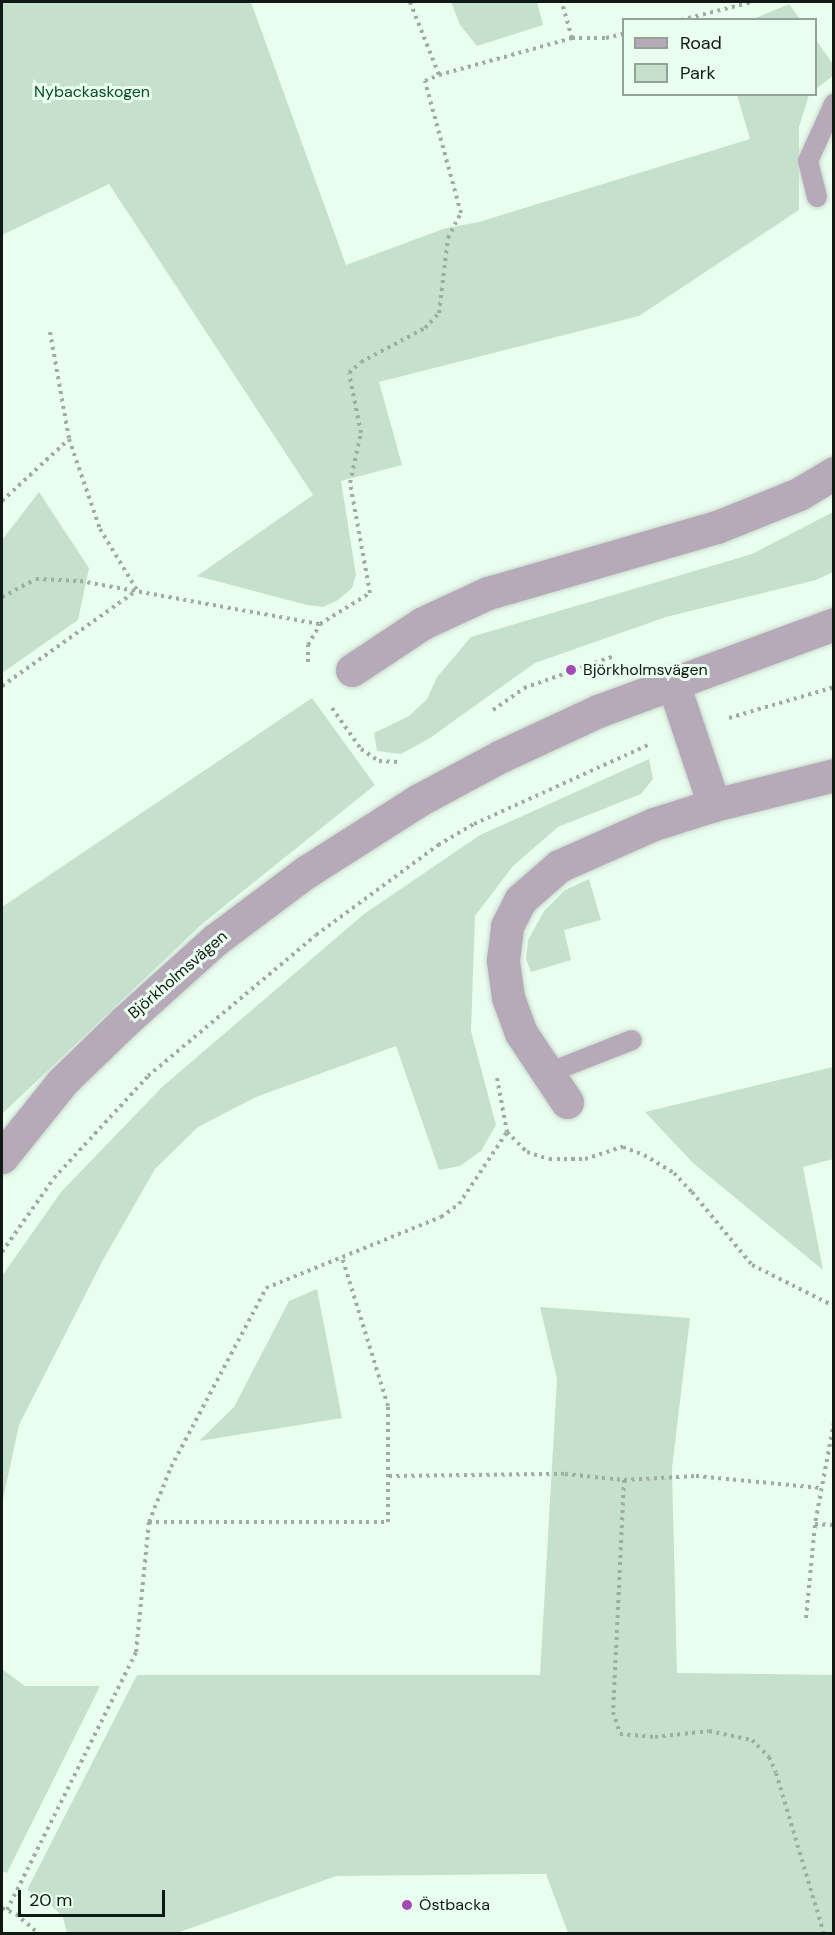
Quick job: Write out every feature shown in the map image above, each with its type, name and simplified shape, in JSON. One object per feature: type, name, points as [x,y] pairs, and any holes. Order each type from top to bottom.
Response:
[{"type":"street","points":[[352,670],[423,623],[488,593],[717,528],[799,494],[834,473]]},
{"type":"street","name":"Björkholmsvägen","points":[[2,1157],[62,1082],[125,1021],[215,940],[306,872],[419,800],[501,756],[598,711],[834,624]]},
{"type":"street","points":[[673,683],[714,805]]},
{"type":"street","points":[[567,1102],[521,1034],[508,997],[503,960],[507,926],[520,900],[559,866],[654,824],[714,805],[834,775]]},
{"type":"lane","points":[[817,197],[808,160],[834,104]]},
{"type":"lane","points":[[548,1073],[632,1040]]},
{"type":"path","points":[[410,2],[439,75]]},
{"type":"path","points":[[562,2],[572,38]]},
{"type":"path","points":[[689,18],[752,2]]},
{"type":"path","points":[[370,593],[350,483],[361,433],[349,373],[361,362],[425,328],[439,313],[448,238],[461,213],[425,81],[439,75],[572,38],[622,34]]},
{"type":"path","points":[[50,332],[69,439],[100,529],[137,591]]},
{"type":"path","points":[[2,501],[69,439]]},
{"type":"path","points":[[2,597],[36,579],[137,591],[320,624]]},
{"type":"path","points":[[2,686],[137,591]]},
{"type":"path","points":[[2,1252],[54,1178],[148,1076],[316,934],[438,845],[474,824],[574,776],[688,730],[834,687]]},
{"type":"path","points":[[7,1910],[136,1652],[149,1522],[171,1467],[266,1288],[441,1217],[459,1204],[507,1132],[527,1152],[549,1159],[585,1159],[623,1147],[644,1155],[674,1173],[752,1265],[834,1306]]},
{"type":"path","points":[[149,1522],[388,1522],[388,1406],[342,1257]]},
{"type":"path","points":[[806,1618],[820,1488],[834,1422]]},
{"type":"path","points":[[389,1476],[565,1474],[624,1480],[696,1476],[820,1488]]},
{"type":"path","points":[[624,1480],[613,1712],[620,1734],[655,1737],[709,1731],[752,1740],[769,1757],[776,1773],[824,1934]]},
{"type":"path","points":[[815,1524],[834,1525]]},
{"type":"path","points":[[2,1908],[39,1934]]},
{"type":"green space","name":"Nybackaskogen","points":[[2,2],[251,2],[346,265],[446,228],[479,222],[750,139],[737,96],[809,96],[799,127],[799,210],[639,316],[379,382],[402,465],[341,481],[356,575],[352,588],[338,600],[323,607],[307,605],[197,576],[313,495],[109,184],[2,235]]},
{"type":"green space","points":[[451,2],[537,2],[543,25],[477,46],[460,25]]},
{"type":"green space","points":[[789,4],[799,18],[755,18]]},
{"type":"green space","points":[[817,41],[833,64],[834,75],[817,88]]},
{"type":"green space","points":[[39,492],[89,568],[78,620],[2,673],[2,540]]},
{"type":"green space","points":[[833,512],[833,572],[816,580],[666,617],[535,663],[430,738],[401,754],[377,751],[374,733],[409,716],[427,699],[437,677],[471,637],[752,554]]},
{"type":"green space","points":[[312,698],[375,785],[202,924],[2,1114],[2,907]]},
{"type":"green space","points":[[649,759],[653,779],[641,794],[558,827],[513,866],[475,916],[471,1031],[496,1125],[481,1151],[460,1166],[439,1170],[396,1046],[256,1097],[198,1127],[155,1169],[103,1260],[19,1425],[2,1504],[2,1276],[61,1192],[162,1087],[364,914],[480,835]]},
{"type":"green space","points":[[589,879],[601,920],[564,930],[571,960],[531,972],[526,959],[528,940],[544,911],[565,890]]},
{"type":"green space","points":[[833,1067],[833,1159],[803,1167],[823,1270],[693,1163],[645,1112]]},
{"type":"green space","points":[[317,1289],[342,1418],[199,1441],[234,1407],[289,1301]]},
{"type":"green space","points":[[540,1307],[690,1318],[672,1468],[677,1673],[833,1675],[833,1933],[568,1933],[546,1874],[336,1876],[177,1933],[67,1933],[63,1917],[47,1901],[27,1890],[137,1675],[540,1675],[557,1379]]},
{"type":"green space","points":[[2,1669],[25,1686],[100,1686],[7,1873],[2,1871]]},
{"type":"place","name":"Björkholmsvägen","points":[[571,670]]},
{"type":"place","name":"Östbacka","points":[[407,1905]]}]
